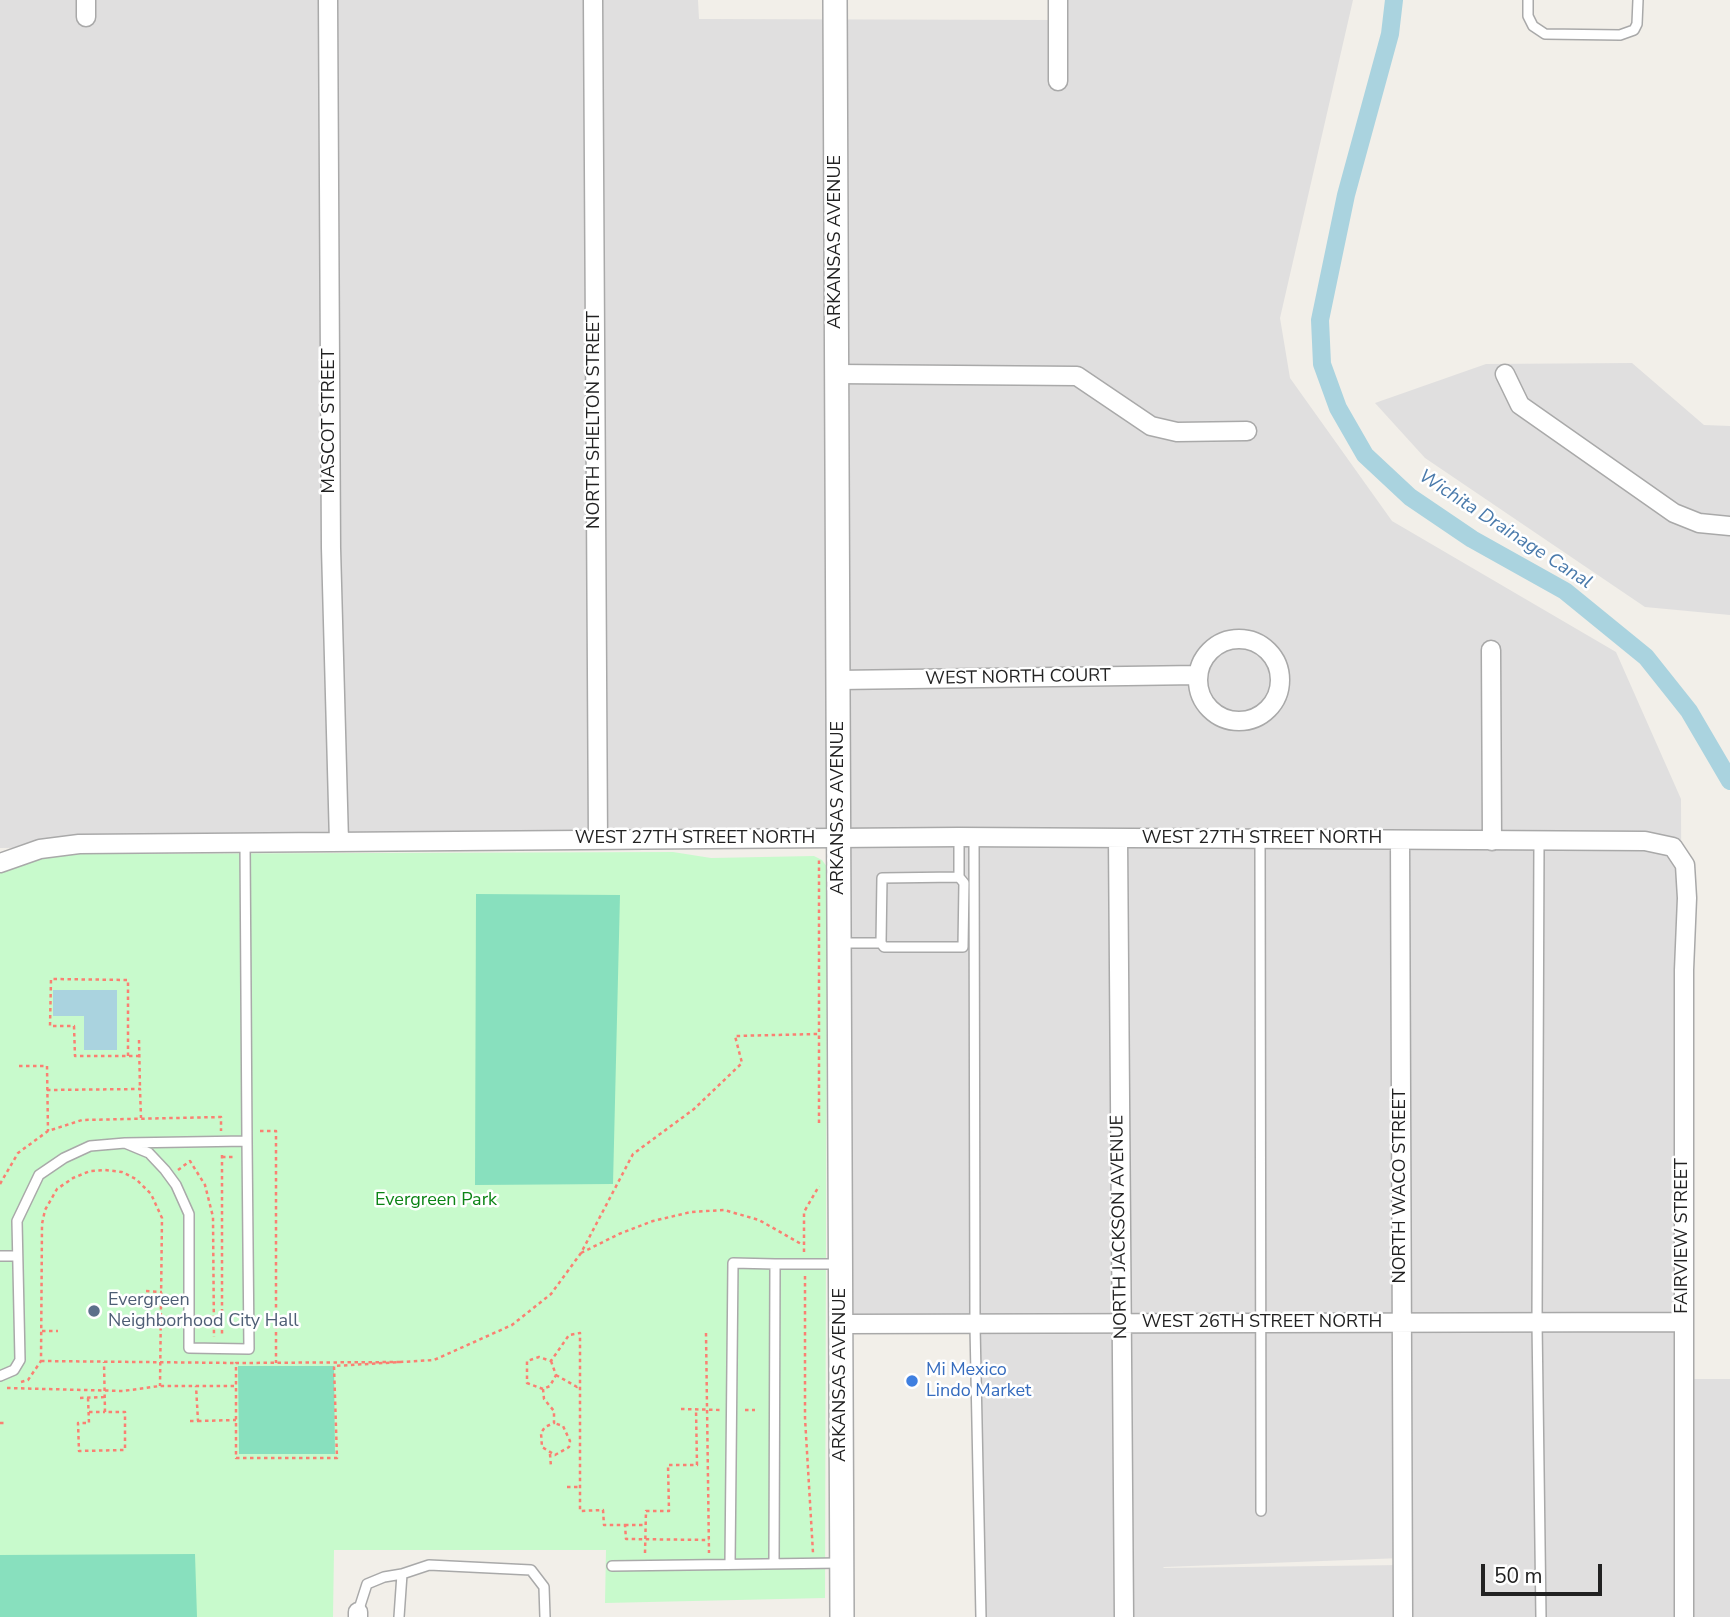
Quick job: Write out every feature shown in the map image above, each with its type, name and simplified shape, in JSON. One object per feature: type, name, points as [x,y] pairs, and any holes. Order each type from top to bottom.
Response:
[{"type":"street","name":"MASCOT STREET","points":[[328,0],[331,548],[339,842]]},
{"type":"street","name":"NORTH SHELTON STREET","points":[[593,0],[598,840]]},
{"type":"street","name":"ARKANSAS AVENUE","points":[[835,0],[838,680],[829,838],[839,943],[842,1617]]},
{"type":"street","points":[[1058,0],[1058,81]]},
{"type":"street","points":[[837,374],[1077,376],[1151,426],[1177,432],[1247,431]]},
{"type":"street","points":[[1505,374],[1520,405],[1674,513],[1699,523],[1730,526]]},
{"type":"street","points":[[1245,639],[1257,643],[1276,661],[1280,689],[1265,712],[1253,719],[1225,719],[1204,702],[1198,689],[1198,675],[1202,662],[1220,644],[1245,639]]},
{"type":"street","points":[[1491,650],[1492,841]]},
{"type":"street","name":"WEST NORTH COURT","points":[[838,680],[1198,675]]},
{"type":"street","name":"WEST 27TH STREET NORTH","points":[[0,863],[40,849],[79,844],[967,837],[1645,841],[1673,846],[1681,857]]},
{"type":"street","name":"NORTH JACKSON AVENUE","points":[[1118,838],[1124,1617]]},
{"type":"street","name":"NORTH WACO STREET","points":[[1400,840],[1403,1617]]},
{"type":"street","name":"FAIRVIEW STREET","points":[[1681,857],[1687,898],[1684,970],[1684,1617]]},
{"type":"street","name":"WEST 26TH STREET NORTH","points":[[841,1324],[975,1326],[1261,1322],[1683,1322]]},
{"type":"lane","points":[[1528,0],[1528,16],[1533,26],[1545,34],[1620,35],[1634,30],[1637,24],[1638,0]]},
{"type":"lane","points":[[839,943],[881,943],[884,947],[963,947],[964,883],[960,877],[967,837]]},
{"type":"lane","points":[[967,837],[981,1617]]},
{"type":"lane","points":[[1260,839],[1261,1511]]},
{"type":"lane","points":[[1539,841],[1537,1322],[1541,1617]]},
{"type":"lane","points":[[125,1143],[149,1153],[169,1176],[189,1214],[189,1348],[249,1349],[245,842]]},
{"type":"lane","points":[[881,943],[882,878],[960,877]]},
{"type":"lane","points":[[0,1376],[14,1370],[20,1360],[17,1221],[39,1175],[90,1146],[247,1140]]},
{"type":"lane","points":[[0,1255],[16,1256]]},
{"type":"lane","points":[[730,1564],[733,1263],[841,1264]]},
{"type":"lane","points":[[774,1564],[775,1264]]},
{"type":"lane","points":[[612,1566],[842,1563]]},
{"type":"lane","points":[[358,1614],[367,1584],[429,1565],[531,1570],[544,1587],[545,1617]]},
{"type":"lane","points":[[399,1617],[402,1574]]},
{"type":"path","points":[[819,1131],[818,1034],[829,838]]},
{"type":"path","points":[[128,1056],[128,980],[51,979],[50,1026],[75,1026],[75,1056],[128,1056],[139,1056]]},
{"type":"path","points":[[236,1363],[236,1458],[337,1458],[334,1366],[434,1360],[512,1325],[551,1294],[581,1253],[633,1154],[694,1109],[742,1063],[735,1036],[818,1034]]},
{"type":"path","points":[[139,1040],[141,1118]]},
{"type":"path","points":[[19,1066],[47,1066],[48,1131]]},
{"type":"path","points":[[47,1090],[140,1089]]},
{"type":"path","points":[[260,1131],[276,1130],[276,1363]]},
{"type":"path","points":[[222,1157],[237,1157]]},
{"type":"path","points":[[169,1176],[190,1161],[205,1185],[213,1217],[214,1337]]},
{"type":"path","points":[[0,1387],[28,1380],[41,1361],[42,1224],[45,1210],[57,1189],[90,1171],[122,1172],[151,1194],[162,1218],[160,1386]]},
{"type":"path","points":[[813,1563],[805,1418],[804,1212],[820,1186]]},
{"type":"path","points":[[581,1253],[619,1234],[653,1222],[691,1212],[724,1210],[759,1220],[804,1245]]},
{"type":"path","points":[[146,1291],[162,1292]]},
{"type":"path","points":[[42,1331],[58,1331]]},
{"type":"path","points":[[551,1361],[569,1335],[580,1333],[580,1511],[603,1510],[604,1525],[646,1525]]},
{"type":"path","points":[[706,1333],[710,1564]]},
{"type":"path","points":[[551,1361],[539,1357],[527,1361],[527,1384],[543,1389],[550,1386],[556,1375]]},
{"type":"path","points":[[41,1361],[400,1362]]},
{"type":"path","points":[[551,1361],[556,1375],[577,1387],[580,1385]]},
{"type":"path","points":[[104,1362],[105,1412]]},
{"type":"path","points":[[0,1387],[104,1391],[160,1386],[236,1386]]},
{"type":"path","points":[[196,1386],[198,1421]]},
{"type":"path","points":[[543,1389],[544,1399],[554,1410],[554,1423]]},
{"type":"path","points":[[80,1398],[104,1397]]},
{"type":"path","points":[[88,1398],[89,1423],[78,1423],[79,1451],[125,1450],[125,1412],[89,1412]]},
{"type":"path","points":[[645,1555],[646,1511],[669,1511],[668,1465],[697,1465],[696,1409]]},
{"type":"path","points":[[190,1421],[236,1420]]},
{"type":"path","points":[[550,1454],[569,1447],[569,1439],[563,1426],[554,1423],[545,1427],[540,1437],[542,1447],[550,1454],[551,1467]]},
{"type":"path","points":[[569,1439],[580,1439]]},
{"type":"path","points":[[566,1487],[580,1487]]},
{"type":"path","points":[[625,1525],[625,1539],[709,1540]]},
{"type":"shaded area","points":[[0,0],[698,0],[699,19],[1057,20],[1058,0],[1353,0],[1280,318],[1290,378],[1392,521],[1616,652],[1681,799],[1683,1379],[1730,1379],[1730,1617],[981,1617],[975,1326],[841,1324],[838,838],[0,848]],"holes":[[[1402,1558],[1402,1565],[1163,1568]]]},
{"type":"shaded area","points":[[1632,363],[1704,425],[1730,426],[1730,615],[1645,607],[1425,458],[1375,403],[1486,364]]},
{"type":"green space","name":"Evergreen Park","points":[[673,852],[711,858],[814,856],[822,860],[827,867],[825,1598],[605,1603],[606,1550],[334,1550],[333,1617],[0,1617],[0,872],[41,857],[76,854]]},
{"type":"green space","points":[[476,894],[620,895],[613,1184],[475,1185]]},
{"type":"green space","points":[[238,1366],[334,1366],[335,1454],[239,1454]]},
{"type":"green space","points":[[195,1554],[197,1617],[0,1617],[0,1555]]},
{"type":"water","points":[[53,990],[117,990],[117,1050],[84,1050],[84,1016],[53,1016]]},
{"type":"waterway","name":"Wichita Drainage Canal","points":[[1394,0],[1390,34],[1346,195],[1320,320],[1322,364],[1338,408],[1365,455],[1410,497],[1472,539],[1565,591],[1646,657],[1689,711],[1730,781]]},
{"type":"place","name":"Evergreen Neighborhood City Hall","points":[[94,1311]]},
{"type":"place","name":"Mi Mexico Lindo Market","points":[[912,1381]]}]
